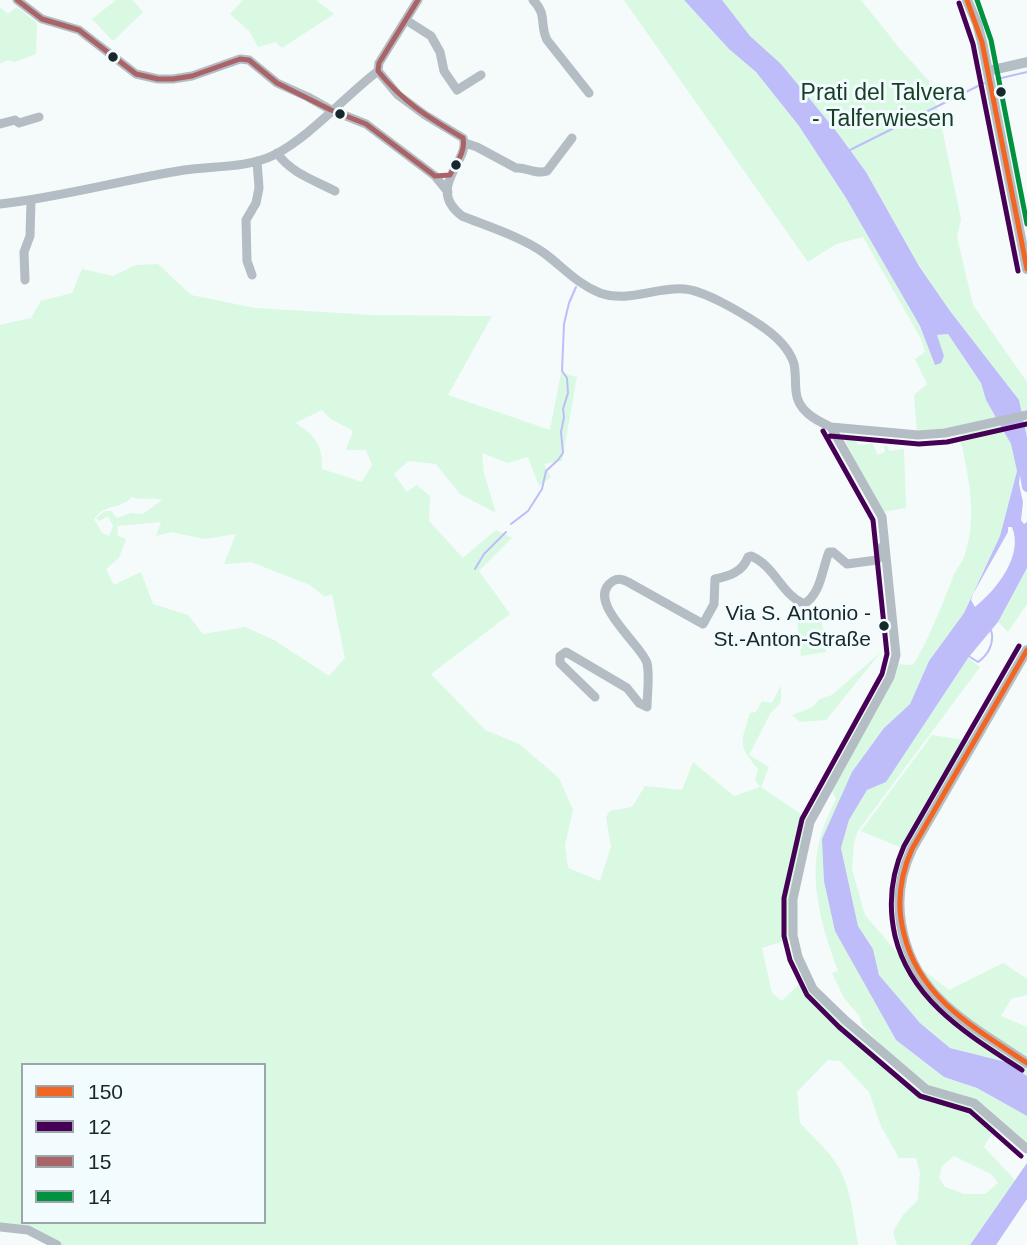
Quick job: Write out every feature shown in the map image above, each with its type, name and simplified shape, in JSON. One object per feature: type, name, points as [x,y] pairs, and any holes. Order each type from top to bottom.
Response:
[{"type":"main road","points":[[969,1],[988,71],[1027,269]]},
{"type":"main road","points":[[988,71],[1027,62]]},
{"type":"main road","points":[[1026,653],[912,849],[901,883],[899,907],[903,937],[910,960],[934,996],[959,1017],[1027,1063]]},
{"type":"street","points":[[17,0],[42,19],[79,30],[136,74],[173,79],[192,76],[245,58],[277,83],[366,124],[435,176],[448,192],[455,210],[462,216],[543,253],[565,273],[602,294],[625,297],[680,289],[693,290],[706,296],[760,325],[779,340],[789,351],[796,376],[799,403],[814,419],[831,427],[918,435],[945,433],[1027,415]]},
{"type":"street","points":[[0,204],[155,175],[257,161],[277,153],[317,124],[377,71],[379,63],[418,0]]},
{"type":"street","points":[[533,0],[543,14],[547,40],[589,93]]},
{"type":"street","points":[[406,20],[431,36],[440,52],[444,71],[457,90],[481,75]]},
{"type":"street","points":[[377,71],[398,95],[425,115],[456,132],[465,143],[516,168],[541,173],[547,171],[572,138]]},
{"type":"street","points":[[0,124],[15,120],[19,123],[39,117]]},
{"type":"street","points":[[448,192],[450,175],[464,151],[465,143]]},
{"type":"street","points":[[277,153],[285,164],[335,191]]},
{"type":"street","points":[[252,275],[247,261],[246,220],[256,203],[259,188],[257,161]]},
{"type":"street","points":[[435,176],[450,175]]},
{"type":"street","points":[[25,280],[24,252],[30,236],[32,200]]},
{"type":"street","points":[[831,427],[883,517],[896,651],[894,667],[810,822],[793,899],[793,934],[798,957],[813,989],[845,1020],[926,1088],[974,1103],[1027,1149]]},
{"type":"street","points":[[594,697],[560,663],[562,653],[566,652],[627,688],[639,703],[647,707],[647,663],[608,611],[605,595],[611,582],[621,579],[642,588],[661,602],[703,624],[714,604],[715,579],[740,570],[751,556],[765,562],[793,599],[806,604],[820,582],[828,552],[833,552],[845,564],[881,558],[883,550],[879,526],[883,517]]},
{"type":"street","points":[[0,1227],[29,1230],[57,1245]]},
{"type":"green space","points":[[116,0],[133,0],[143,12],[113,41],[92,19]]},
{"type":"green space","points":[[243,0],[316,0],[334,14],[282,48],[276,42],[258,47],[250,32],[230,14]]},
{"type":"green space","points":[[624,0],[684,0],[729,49],[756,72],[799,126],[846,198],[920,326],[935,365],[937,335],[948,334],[981,383],[986,400],[1011,444],[1017,471],[1000,536],[964,613],[929,661],[910,704],[884,728],[822,839],[835,930],[896,1040],[944,1077],[977,1088],[1027,1116],[1027,1144],[975,1099],[934,1089],[883,1047],[862,1025],[860,1017],[844,998],[832,973],[838,971],[827,939],[816,889],[820,839],[836,799],[829,786],[895,664],[913,665],[965,554],[971,510],[969,480],[960,437],[962,433],[943,430],[917,433],[914,395],[927,384],[915,359],[925,352],[921,339],[863,237],[836,244],[808,262]]},
{"type":"green space","name":"Prati del Talvera - Talferwiesen","points":[[722,0],[861,0],[929,81],[940,119],[961,219],[957,237],[973,305],[1027,382],[1027,437],[1019,400],[950,311],[919,265],[866,172],[781,64],[750,36]]},
{"type":"green space","points":[[0,7],[8,14],[17,7],[37,23],[36,54],[0,64]]},
{"type":"green space","points":[[158,264],[191,295],[255,308],[372,315],[492,316],[448,395],[550,430],[561,373],[577,377],[562,461],[544,464],[551,477],[539,486],[528,457],[508,463],[482,453],[484,473],[496,513],[460,494],[436,464],[408,461],[394,474],[407,492],[417,485],[430,496],[429,521],[463,558],[496,530],[512,538],[479,571],[510,614],[431,674],[485,730],[519,744],[559,778],[573,810],[565,845],[568,868],[600,881],[611,847],[606,817],[610,811],[632,807],[645,786],[682,790],[693,762],[734,796],[760,787],[755,780],[758,769],[744,748],[743,737],[750,713],[756,712],[762,701],[772,703],[781,685],[781,702],[770,714],[749,755],[769,767],[761,787],[808,819],[792,899],[793,938],[762,948],[772,993],[782,1001],[800,983],[806,986],[915,1092],[921,1089],[964,1101],[997,1125],[984,1147],[1015,1180],[970,1245],[897,1245],[893,1232],[902,1216],[918,1200],[920,1173],[916,1158],[899,1158],[881,1126],[869,1092],[840,1061],[828,1060],[797,1092],[800,1123],[829,1153],[842,1174],[858,1245],[62,1245],[60,1242],[0,1226],[0,325],[31,318],[41,301],[72,293],[82,269],[113,276],[136,265]],"holes":[[[322,410],[331,419],[353,431],[346,450],[366,450],[372,465],[362,482],[322,469],[321,453],[316,441],[295,423]],[[132,497],[162,500],[143,514],[131,513],[117,518],[111,511],[105,511],[96,518],[99,521],[108,516],[113,526],[109,536],[102,533],[94,519],[98,514],[103,511],[123,504]],[[161,522],[156,536],[171,532],[204,539],[236,534],[224,564],[251,562],[310,585],[325,597],[332,594],[345,658],[329,676],[274,640],[245,627],[203,634],[188,615],[153,604],[141,572],[114,585],[106,569],[119,558],[126,539],[118,536],[117,526]],[[954,1156],[991,1174],[998,1183],[985,1194],[964,1194],[945,1187],[939,1178],[942,1166]]]},
{"type":"green space","points":[[841,433],[857,436],[857,444],[872,443],[878,455],[885,452],[884,446],[888,446],[889,451],[904,449],[906,508],[882,512]]},
{"type":"green space","points":[[1027,568],[1027,604],[1008,632],[998,622]]},
{"type":"green space","points":[[820,610],[826,652],[801,656],[796,613]]},
{"type":"green space","points":[[881,652],[826,720],[800,722],[792,715],[811,708],[820,699],[832,695]]},
{"type":"green space","points":[[968,658],[980,667],[858,831],[854,842],[852,870],[865,915],[905,962],[919,984],[923,981],[920,968],[949,990],[1003,963],[1027,979],[1027,995],[1011,999],[1001,1016],[1027,1027],[1027,1076],[1006,1062],[950,1048],[920,1023],[879,975],[873,949],[858,926],[841,848],[849,820],[867,790],[886,781]]},
{"type":"green space","points":[[932,735],[971,741],[907,850],[861,831]]},
{"type":"water","points":[[684,0],[722,0],[750,36],[781,64],[866,172],[919,266],[1019,400],[1027,437],[1027,459],[1022,455],[1019,484],[1023,502],[1021,520],[1024,524],[1027,522],[1027,568],[998,622],[968,658],[886,782],[867,790],[849,820],[841,848],[858,926],[873,949],[879,975],[920,1023],[950,1048],[1006,1062],[1027,1076],[1027,1116],[977,1088],[944,1077],[896,1040],[835,931],[824,881],[822,839],[852,772],[884,728],[910,704],[929,661],[964,613],[1000,536],[1017,471],[1011,444],[986,400],[981,383],[948,334],[937,335],[944,356],[941,363],[935,365],[920,326],[846,198],[799,126],[756,72],[729,49]],"holes":[[[1008,527],[1012,527],[1014,549],[1006,572],[975,607],[971,600],[973,594],[1008,532]]]},
{"type":"water","points":[[1027,1163],[1027,1199],[996,1245],[970,1245]]},
{"type":"waterway","points":[[997,79],[1027,72]]},
{"type":"waterway","points":[[850,150],[984,83]]},
{"type":"waterway","points":[[511,524],[528,511],[542,489],[546,471],[563,453],[561,432],[568,393],[567,378],[562,371],[564,324],[576,287]]},
{"type":"waterway","points":[[1020,445],[1027,487]]},
{"type":"waterway","points":[[475,569],[484,554],[506,532]]},
{"type":"waterway","points":[[970,657],[978,662],[985,656],[991,644],[991,630]]},
{"type":"transit line","name":"15","points":[[17,0],[42,19],[79,30],[136,74],[173,79],[192,76],[240,59],[249,60],[277,83],[366,124],[435,176],[450,175],[462,153],[463,138],[407,101],[378,71],[379,63],[418,0]]},
{"type":"transit line","name":"150","points":[[967,0],[982,42],[1027,269]]},
{"type":"transit line","name":"14","points":[[977,0],[991,40],[1027,224]]},
{"type":"transit line","name":"12","points":[[959,3],[973,44],[1018,271]]},
{"type":"transit line","name":"12","points":[[830,436],[919,444],[947,442],[1027,424]]},
{"type":"transit line","name":"12","points":[[823,431],[873,520],[887,654],[882,674],[802,819],[784,898],[784,936],[790,960],[807,995],[839,1027],[920,1096],[970,1111],[1021,1156]]},
{"type":"transit line","name":"12","points":[[1019,646],[904,846],[896,868],[891,902],[895,936],[903,959],[928,998],[963,1030],[1022,1070]]},
{"type":"transit line","name":"150","points":[[1027,650],[912,849],[902,880],[900,901],[904,934],[912,957],[936,994],[988,1038],[1027,1063]]},
{"type":"place","name":"Via S. Antonio - St.-Anton-Straße","points":[[884,626]]}]
